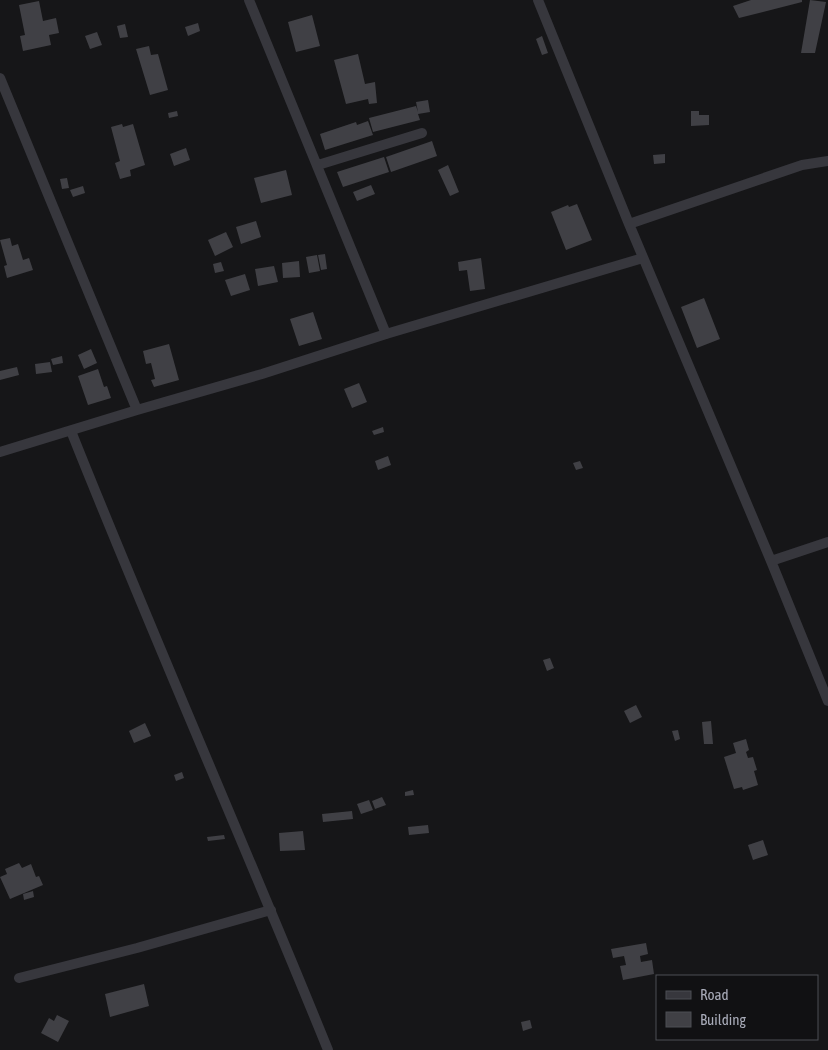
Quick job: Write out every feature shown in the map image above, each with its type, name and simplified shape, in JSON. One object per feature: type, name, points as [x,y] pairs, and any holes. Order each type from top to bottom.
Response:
[{"type":"street","points":[[249,0],[386,334]]},
{"type":"street","points":[[538,0],[643,258],[828,701]]},
{"type":"street","points":[[0,78],[137,410]]},
{"type":"street","points":[[318,165],[422,133]]},
{"type":"street","points":[[629,224],[802,165],[828,162]]},
{"type":"street","points":[[0,452],[643,258]]},
{"type":"street","points":[[71,432],[328,1050]]},
{"type":"street","points":[[771,561],[828,542]]},
{"type":"street","points":[[19,978],[138,948],[271,910]]},
{"type":"building","points":[[751,0],[802,0],[802,2],[739,18],[733,6]]},
{"type":"building","points":[[810,0],[826,2],[815,53],[801,53]]},
{"type":"building","points":[[39,1],[43,21],[56,18],[59,33],[49,35],[51,45],[23,51],[20,36],[25,35],[19,5]]},
{"type":"building","points":[[312,15],[320,46],[296,52],[288,22]]},
{"type":"building","points":[[198,23],[200,31],[188,36],[185,27]]},
{"type":"building","points":[[125,24],[128,37],[120,38],[117,26]]},
{"type":"building","points":[[97,32],[102,45],[90,49],[85,36]]},
{"type":"building","points":[[542,36],[548,53],[542,55],[536,39]]},
{"type":"building","points":[[149,46],[151,55],[158,54],[168,90],[150,95],[136,49]]},
{"type":"building","points":[[358,54],[365,84],[375,82],[377,103],[369,104],[368,99],[346,104],[334,60]]},
{"type":"building","points":[[428,100],[430,112],[418,114],[420,120],[373,132],[369,118],[416,106],[418,112],[416,102]]},
{"type":"building","points":[[177,111],[178,116],[169,118],[168,113]]},
{"type":"building","points":[[691,111],[699,111],[699,115],[709,115],[709,125],[691,126]]},
{"type":"building","points":[[368,121],[373,135],[325,150],[320,134],[356,122],[357,125]]},
{"type":"building","points":[[122,124],[123,127],[133,124],[145,165],[130,170],[131,176],[120,179],[115,163],[120,161],[111,127]]},
{"type":"building","points":[[432,141],[437,156],[391,172],[386,157]]},
{"type":"building","points":[[186,148],[190,160],[174,166],[170,154]]},
{"type":"building","points":[[665,154],[665,163],[654,164],[653,155]]},
{"type":"building","points":[[384,157],[389,172],[343,187],[337,172]]},
{"type":"building","points":[[448,165],[459,192],[450,196],[438,170]]},
{"type":"building","points":[[286,170],[292,195],[261,203],[254,178]]},
{"type":"building","points":[[67,178],[69,188],[62,189],[60,179]]},
{"type":"building","points":[[371,185],[375,194],[357,201],[353,192]]},
{"type":"building","points":[[83,186],[85,193],[73,197],[70,190]]},
{"type":"building","points":[[577,204],[592,240],[566,250],[551,212],[568,205],[569,207]]},
{"type":"building","points":[[256,221],[261,237],[241,244],[236,227]]},
{"type":"building","points":[[226,232],[233,247],[215,256],[208,240]]},
{"type":"building","points":[[10,238],[12,246],[18,244],[23,260],[29,258],[33,270],[7,278],[4,266],[7,265],[0,240]]},
{"type":"building","points":[[325,254],[327,269],[321,270],[318,255]]},
{"type":"building","points":[[317,255],[320,271],[309,273],[306,257]]},
{"type":"building","points":[[481,258],[485,289],[470,291],[467,270],[459,271],[458,262]]},
{"type":"building","points":[[299,261],[300,277],[283,278],[282,263]]},
{"type":"building","points":[[221,262],[224,271],[215,273],[213,264]]},
{"type":"building","points":[[274,266],[278,282],[258,286],[255,269]]},
{"type":"building","points":[[245,274],[250,290],[231,296],[225,280]]},
{"type":"building","points":[[704,298],[720,339],[697,348],[681,307]]},
{"type":"building","points":[[313,312],[322,339],[299,346],[290,319]]},
{"type":"building","points":[[169,344],[179,380],[154,387],[151,380],[155,379],[151,363],[146,364],[143,351]]},
{"type":"building","points":[[91,349],[97,363],[84,369],[78,355]]},
{"type":"building","points":[[62,356],[63,363],[53,365],[51,359]]},
{"type":"building","points":[[50,362],[52,372],[36,374],[35,364]]},
{"type":"building","points":[[17,367],[19,375],[0,380],[0,371]]},
{"type":"building","points":[[98,369],[104,387],[107,386],[111,398],[88,405],[78,376]]},
{"type":"building","points":[[359,383],[367,402],[352,408],[344,389]]},
{"type":"building","points":[[383,427],[384,432],[374,435],[372,431]]},
{"type":"building","points":[[388,456],[391,465],[378,470],[375,461]]},
{"type":"building","points":[[580,461],[583,468],[576,470],[573,463]]},
{"type":"building","points":[[550,658],[554,668],[547,671],[543,660]]},
{"type":"building","points":[[636,705],[642,717],[630,723],[624,711]]},
{"type":"building","points":[[711,721],[713,744],[704,744],[702,722]]},
{"type":"building","points":[[145,723],[151,736],[134,743],[129,731]]},
{"type":"building","points":[[678,730],[680,739],[675,741],[672,731]]},
{"type":"building","points":[[746,739],[749,750],[746,752],[748,758],[753,757],[757,770],[754,771],[758,785],[743,790],[742,787],[734,789],[724,757],[736,753],[733,743]]},
{"type":"building","points":[[182,772],[184,778],[176,781],[174,775]]},
{"type":"building","points":[[413,790],[414,795],[405,796],[405,792]]},
{"type":"building","points":[[382,797],[386,805],[375,809],[372,801]]},
{"type":"building","points":[[369,800],[373,810],[361,814],[357,804]]},
{"type":"building","points":[[352,811],[353,819],[323,822],[322,814]]},
{"type":"building","points":[[428,825],[429,833],[409,835],[408,827]]},
{"type":"building","points":[[303,831],[305,850],[280,851],[279,833]]},
{"type":"building","points":[[224,835],[225,839],[208,841],[207,837]]},
{"type":"building","points":[[763,840],[768,855],[753,860],[748,845]]},
{"type":"building","points":[[19,863],[22,868],[31,864],[36,877],[39,876],[43,885],[10,899],[0,877],[7,874],[5,869]]},
{"type":"building","points":[[33,891],[34,897],[24,900],[23,894]]},
{"type":"building","points":[[646,943],[648,954],[640,956],[641,962],[652,960],[654,974],[623,980],[620,966],[626,965],[624,956],[613,958],[611,949]]},
{"type":"building","points":[[144,984],[149,1006],[110,1017],[105,994]]},
{"type":"building","points":[[57,1015],[69,1021],[58,1042],[41,1033],[49,1018],[54,1021]]},
{"type":"building","points":[[530,1020],[532,1028],[523,1031],[521,1022]]}]
